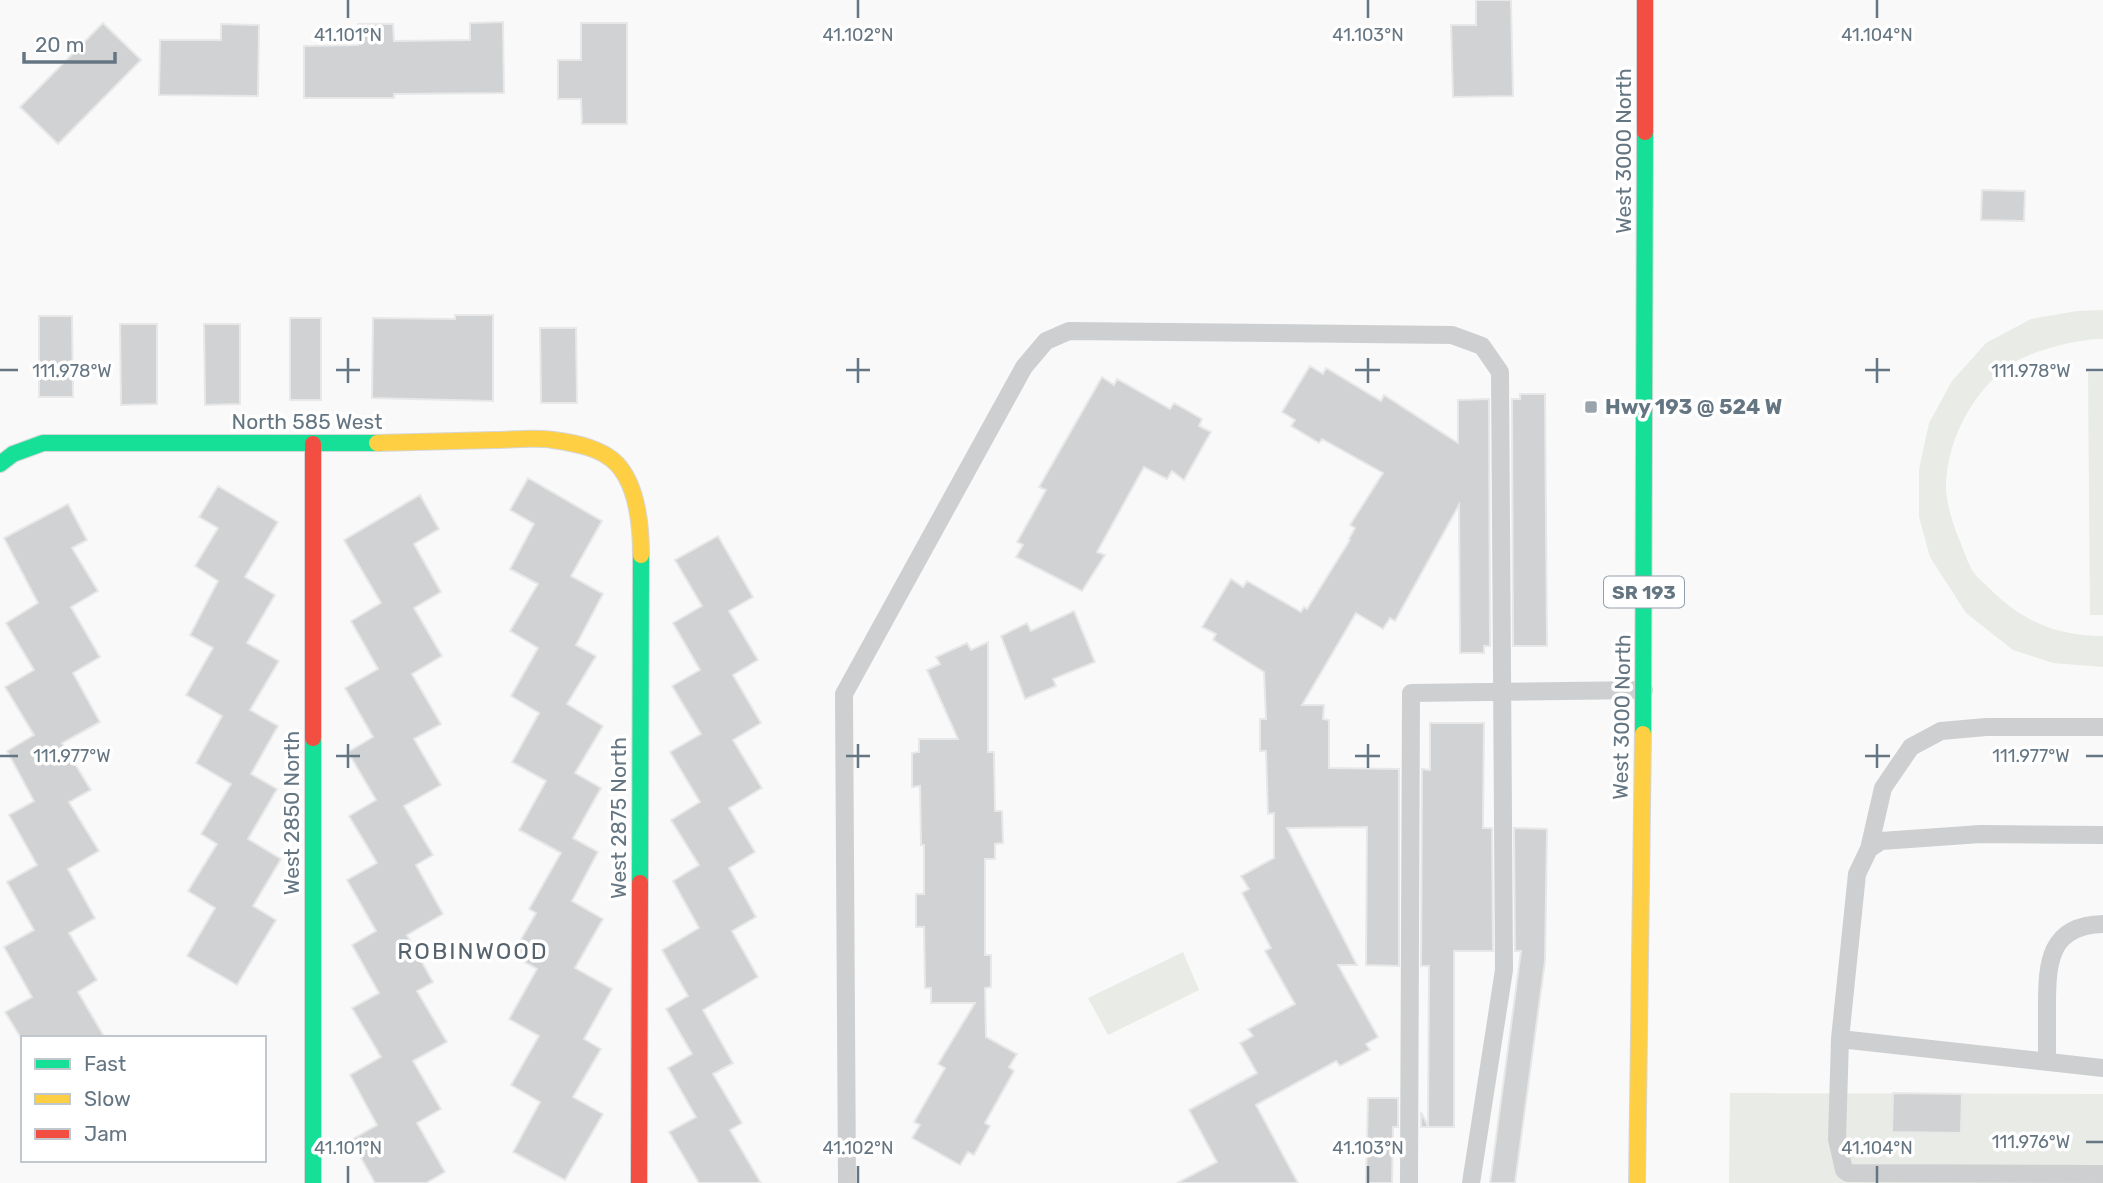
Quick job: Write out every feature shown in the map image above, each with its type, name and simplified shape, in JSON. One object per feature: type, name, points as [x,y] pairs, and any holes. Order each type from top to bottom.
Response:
[{"type":"street","name":"West 3000 North","points":[[1637,1183],[1644,690],[1645,0]]},
{"type":"street","name":"North 585 West","points":[[0,464],[13,454],[43,443],[313,444],[550,439],[584,444],[615,459]]},
{"type":"street","name":"West 2850 North","points":[[313,444],[313,1183]]},
{"type":"street","name":"West 2875 North","points":[[615,459],[633,491],[641,530],[639,1183]]},
{"type":"lane","points":[[846,1183],[844,694],[1024,367],[1046,341],[1069,331],[1452,335],[1482,346],[1500,372],[1504,970],[1471,1183]]},
{"type":"lane","points":[[1409,1183],[1411,693],[1644,690]]},
{"type":"lane","points":[[2103,727],[1986,727],[1941,730],[1911,747],[1884,788],[1869,849],[1857,874],[1840,1039],[1837,1139],[1844,1170],[1848,1173],[2103,1174]]},
{"type":"lane","points":[[1869,849],[1881,841],[1981,834],[2103,835]]},
{"type":"lane","points":[[2047,1062],[2047,969],[2055,947],[2063,936],[2077,927],[2103,924]]},
{"type":"lane","points":[[1840,1039],[2103,1068]]},
{"type":"shaded area","points":[[2103,310],[2103,339],[2067,344],[2027,356],[2007,367],[1983,390],[1957,433],[1948,465],[1946,489],[1954,525],[1977,576],[2001,600],[2027,618],[2055,630],[2103,636],[2103,667],[2053,663],[2013,650],[1966,613],[1930,557],[1919,517],[1919,469],[1929,423],[1952,381],[1986,343],[2031,319],[2077,311]]},
{"type":"shaded area","points":[[2088,372],[2103,372],[2103,615],[2090,615]]},
{"type":"shaded area","points":[[1183,952],[1199,990],[1108,1035],[1088,998]]},
{"type":"shaded area","points":[[1730,1093],[2103,1094],[2103,1183],[1729,1183]]},
{"type":"building","points":[[1476,0],[1511,0],[1513,96],[1453,97],[1451,25],[1476,25]]},
{"type":"building","points":[[503,22],[504,93],[394,94],[394,98],[304,98],[304,46],[358,45],[358,24],[393,24],[394,41],[470,40],[470,23]]},
{"type":"building","points":[[103,23],[141,60],[58,144],[20,107]]},
{"type":"building","points":[[581,23],[627,23],[627,124],[582,124],[581,99],[558,99],[558,60],[581,60]]},
{"type":"building","points":[[221,24],[259,25],[258,96],[159,95],[160,40],[221,40]]},
{"type":"building","points":[[1982,190],[2025,191],[2024,221],[1981,220]]},
{"type":"building","points":[[455,315],[493,315],[493,401],[372,398],[373,318],[455,319]]},
{"type":"building","points":[[39,316],[72,316],[73,397],[39,397]]},
{"type":"building","points":[[290,318],[321,318],[321,400],[290,400]]},
{"type":"building","points":[[120,324],[157,324],[157,404],[121,405]]},
{"type":"building","points":[[204,324],[240,324],[240,404],[205,405]]},
{"type":"building","points":[[540,328],[576,328],[577,403],[541,403]]},
{"type":"building","points":[[1310,366],[1323,374],[1326,368],[1381,401],[1384,395],[1458,443],[1458,400],[1489,399],[1490,646],[1484,646],[1484,653],[1460,653],[1459,505],[1395,621],[1390,618],[1383,629],[1356,613],[1302,705],[1324,705],[1323,719],[1329,720],[1329,768],[1399,769],[1399,966],[1366,965],[1367,827],[1287,828],[1357,965],[1338,965],[1378,1037],[1366,1044],[1370,1050],[1340,1066],[1336,1061],[1256,1105],[1298,1183],[1177,1183],[1217,1162],[1189,1110],[1257,1073],[1240,1043],[1253,1036],[1248,1029],[1295,1004],[1265,951],[1271,948],[1242,893],[1249,889],[1241,876],[1274,858],[1274,813],[1268,814],[1266,751],[1260,751],[1260,719],[1266,719],[1264,672],[1213,640],[1216,634],[1202,627],[1231,579],[1243,587],[1247,581],[1301,612],[1304,607],[1307,609],[1350,540],[1355,528],[1350,525],[1383,473],[1322,439],[1319,443],[1291,426],[1295,420],[1282,412]]},
{"type":"building","points":[[1102,377],[1114,385],[1117,379],[1170,409],[1174,403],[1202,419],[1199,426],[1211,432],[1184,480],[1172,471],[1167,479],[1144,467],[1097,552],[1105,555],[1082,591],[1016,557],[1023,545],[1017,542],[1046,490],[1039,487]]},
{"type":"building","points":[[1520,394],[1545,394],[1547,646],[1513,646],[1512,399],[1520,399]]},
{"type":"building","points":[[528,478],[602,521],[571,576],[603,594],[576,645],[596,656],[567,704],[603,726],[575,773],[601,788],[573,838],[598,852],[572,901],[603,919],[575,968],[612,989],[584,1039],[601,1049],[573,1097],[603,1114],[565,1180],[513,1152],[540,1102],[511,1085],[539,1036],[509,1019],[537,969],[512,955],[536,913],[529,909],[561,853],[519,830],[546,781],[512,762],[539,713],[511,696],[538,648],[510,631],[538,584],[510,569],[534,524],[510,510]]},
{"type":"building","points":[[218,486],[278,522],[245,577],[275,595],[247,643],[279,661],[250,710],[278,726],[251,774],[277,789],[248,839],[281,859],[253,906],[276,920],[237,985],[187,956],[215,908],[188,891],[217,844],[201,834],[231,784],[196,763],[222,716],[186,695],[213,648],[190,635],[218,581],[195,566],[218,528],[199,517]]},
{"type":"building","points":[[420,495],[439,529],[414,544],[441,592],[414,608],[442,656],[412,674],[441,724],[414,739],[441,785],[404,806],[433,855],[416,865],[443,914],[407,935],[433,982],[417,991],[447,1042],[413,1061],[441,1109],[417,1123],[445,1172],[426,1183],[375,1183],[351,1140],[377,1125],[350,1075],[381,1057],[352,1008],[379,993],[352,945],[376,931],[347,880],[377,863],[349,816],[376,800],[348,752],[373,737],[345,688],[378,669],[351,621],[381,603],[344,540]]},
{"type":"building","points":[[68,504],[87,540],[72,548],[98,591],[71,607],[100,657],[73,673],[100,722],[62,743],[91,790],[69,802],[99,851],[68,869],[95,918],[69,933],[97,980],[78,992],[104,1036],[21,1038],[5,1012],[32,997],[4,947],[34,930],[7,882],[37,865],[9,815],[34,801],[7,751],[34,735],[5,687],[34,670],[6,623],[38,603],[4,538]]},
{"type":"building","points":[[718,536],[753,597],[729,611],[758,660],[733,675],[761,723],[733,740],[762,788],[729,808],[755,852],[729,868],[756,917],[732,931],[758,977],[703,1010],[733,1063],[713,1074],[742,1123],[730,1130],[761,1183],[699,1183],[669,1132],[696,1117],[668,1068],[692,1054],[666,1009],[688,996],[662,950],[699,928],[673,881],[699,865],[671,820],[700,802],[670,752],[701,734],[672,686],[700,670],[673,623],[702,606],[675,560]]},
{"type":"building","points":[[1074,611],[1095,662],[1053,679],[1056,686],[1025,699],[1001,636],[1027,623],[1031,631]]},
{"type":"building","points":[[988,642],[988,752],[994,752],[995,811],[1002,811],[1003,843],[995,844],[995,859],[985,859],[985,955],[991,955],[991,987],[985,988],[986,1037],[1017,1054],[1009,1067],[1014,1071],[985,1123],[990,1126],[974,1155],[968,1152],[960,1165],[912,1138],[920,1125],[914,1122],[945,1068],[938,1064],[975,1003],[931,1003],[931,988],[925,988],[924,927],[916,927],[916,894],[924,894],[924,845],[921,845],[920,786],[912,787],[912,753],[919,752],[919,739],[958,739],[927,670],[940,664],[936,657],[967,643],[971,650]]},
{"type":"building","points":[[1430,723],[1484,723],[1483,828],[1492,828],[1493,951],[1454,951],[1454,1127],[1421,1127],[1421,1112],[1428,1126],[1429,966],[1421,966],[1422,769],[1430,770]]},
{"type":"building","points":[[1514,828],[1547,829],[1545,961],[1515,1183],[1490,1183],[1521,951],[1515,951]]},
{"type":"building","points":[[1893,1093],[1962,1094],[1961,1133],[1892,1132]]},
{"type":"building","points":[[1368,1098],[1398,1098],[1398,1127],[1393,1127],[1392,1183],[1366,1183]]},
{"type":"traffic: fast","points":[[1643,734],[1645,132]]},
{"type":"traffic: fast","points":[[0,464],[13,454],[43,443],[377,443]]},
{"type":"traffic: fast","points":[[640,883],[641,555]]},
{"type":"traffic: fast","points":[[313,738],[313,1183]]},
{"type":"traffic: slow","points":[[377,443],[538,439],[596,450],[611,458],[630,484],[639,520],[641,555]]},
{"type":"traffic: slow","points":[[1637,1183],[1643,734]]},
{"type":"traffic: jam","points":[[1645,0],[1645,132]]},
{"type":"traffic: jam","points":[[313,444],[313,738]]},
{"type":"traffic: jam","points":[[639,1183],[640,883]]},
{"type":"place","name":"Hwy 193 @ 524 W","points":[[1591,407]]},
{"type":"district","name":"ROBINWOOD","points":[[473,951]]}]
